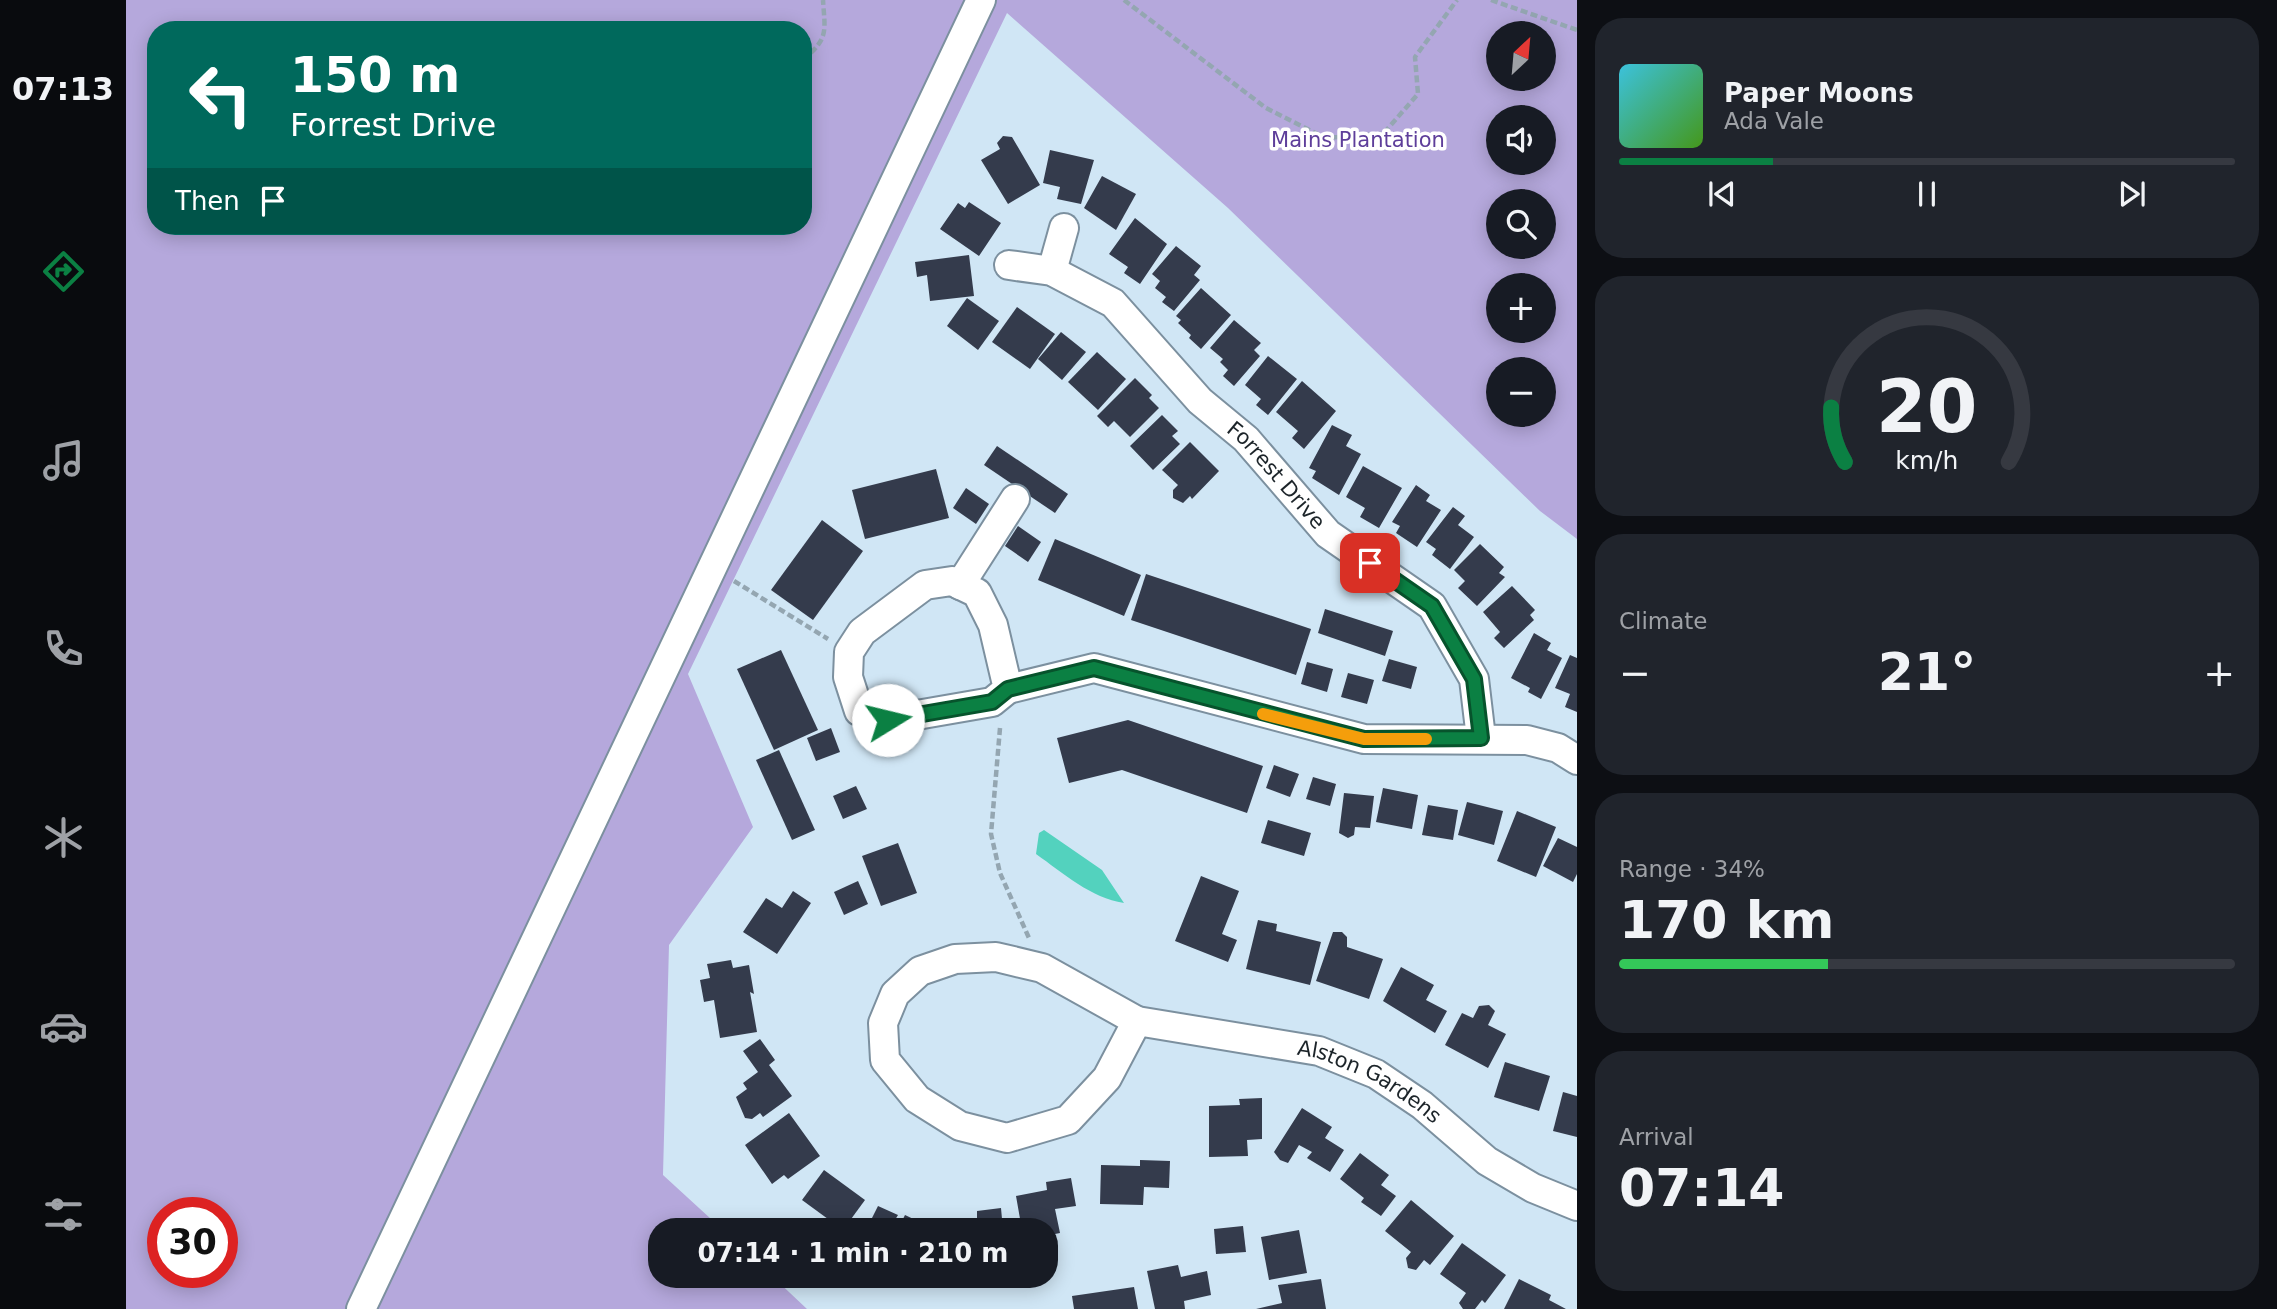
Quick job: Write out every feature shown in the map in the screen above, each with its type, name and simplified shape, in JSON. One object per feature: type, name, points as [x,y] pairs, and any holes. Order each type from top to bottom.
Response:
[{"type":"street","points":[[361,1309],[710,566],[981,0]]},
{"type":"street","points":[[1052,271],[1064,228]]},
{"type":"street","name":"Forrest Drive","points":[[1009,265],[1052,271],[1113,303],[1200,401],[1246,439],[1328,534],[1432,606],[1474,679],[1481,738]]},
{"type":"street","points":[[960,585],[1014,499]]},
{"type":"street","points":[[1000,696],[993,625],[977,593],[952,581],[925,585],[862,632],[849,652],[848,677],[859,711],[888,720],[1000,696],[1094,668],[1364,739],[1527,740],[1558,748],[1577,760]]},
{"type":"street","name":"Alston Gardens","points":[[1137,1021],[1107,1078],[1068,1120],[1007,1138],[960,1126],[917,1099],[885,1060],[883,1023],[895,993],[920,971],[956,959],[996,957],[1042,968],[1137,1021],[1319,1051],[1376,1074],[1422,1105],[1487,1161],[1533,1188],[1577,1206]]},
{"type":"path","points":[[812,52],[821,45],[825,29],[823,0]]},
{"type":"path","points":[[1124,0],[1266,108],[1325,138],[1383,134],[1418,94],[1415,57],[1457,0]]},
{"type":"path","points":[[1491,0],[1577,30]]},
{"type":"path","points":[[710,566],[849,652]]},
{"type":"path","points":[[1000,696],[1001,743],[991,834],[1000,873],[1042,968]]},
{"type":"green space","name":"Mains Plantation","points":[[126,0],[1577,0],[1577,539],[1540,511],[1228,208],[1007,13],[688,674],[753,827],[669,945],[663,1175],[710,1218],[648,1218],[648,1288],[785,1288],[807,1309],[126,1309]]},
{"type":"shaded area","points":[[1044,830],[1102,870],[1124,903],[1089,890],[1036,854],[1039,833]]},
{"type":"building","points":[[1003,136],[1012,137],[1040,185],[1008,204],[981,160],[1000,149],[997,143]]},
{"type":"building","points":[[1050,150],[1094,160],[1081,204],[1057,199],[1060,187],[1043,183]]},
{"type":"building","points":[[1102,176],[1136,194],[1116,230],[1084,208]]},
{"type":"building","points":[[969,202],[1001,223],[979,256],[940,229],[958,203],[965,208]]},
{"type":"building","points":[[1135,218],[1167,244],[1140,284],[1124,273],[1128,267],[1109,254]]},
{"type":"building","points":[[1176,246],[1201,266],[1194,275],[1200,280],[1174,311],[1162,302],[1166,297],[1155,288],[1160,281],[1152,274]]},
{"type":"building","points":[[969,255],[974,296],[930,301],[927,275],[917,277],[915,262]]},
{"type":"building","points":[[1201,288],[1231,315],[1201,349],[1189,338],[1191,335],[1178,323],[1181,320],[1176,316]]},
{"type":"building","points":[[967,298],[999,321],[978,350],[947,326]]},
{"type":"building","points":[[1017,307],[1055,334],[1030,369],[992,342]]},
{"type":"building","points":[[1234,320],[1261,343],[1254,350],[1260,356],[1234,386],[1223,376],[1228,370],[1220,362],[1223,359],[1210,348]]},
{"type":"building","points":[[1061,332],[1086,352],[1062,380],[1038,359]]},
{"type":"building","points":[[1097,352],[1126,379],[1098,410],[1068,382]]},
{"type":"building","points":[[1268,356],[1297,379],[1268,415],[1256,405],[1261,399],[1245,385]]},
{"type":"building","points":[[1135,378],[1152,395],[1149,398],[1159,408],[1130,437],[1114,421],[1108,427],[1097,416]]},
{"type":"building","points":[[1302,381],[1336,411],[1304,449],[1292,438],[1298,431],[1276,412]]},
{"type":"building","points":[[1162,415],[1178,431],[1172,436],[1180,444],[1153,470],[1130,446]]},
{"type":"building","points":[[1332,425],[1352,435],[1346,446],[1361,454],[1339,495],[1312,478],[1316,471],[1309,468]]},
{"type":"building","points":[[1190,442],[1219,471],[1192,499],[1190,496],[1183,503],[1173,498],[1173,490],[1178,485],[1162,470]]},
{"type":"building","points":[[997,446],[1068,494],[1055,513],[984,465]]},
{"type":"building","points":[[1363,466],[1402,488],[1379,528],[1360,517],[1365,508],[1346,497]]},
{"type":"building","points":[[936,469],[949,518],[865,539],[852,490]]},
{"type":"building","points":[[1416,485],[1430,495],[1426,501],[1441,510],[1417,547],[1396,533],[1400,526],[1392,522]]},
{"type":"building","points":[[966,488],[989,504],[976,524],[953,508]]},
{"type":"building","points":[[1453,507],[1465,516],[1458,525],[1474,537],[1450,569],[1432,555],[1436,549],[1426,542]]},
{"type":"building","points":[[822,520],[863,551],[813,620],[771,590]]},
{"type":"building","points":[[1018,526],[1041,542],[1028,562],[1005,546]]},
{"type":"building","points":[[1055,539],[1141,575],[1124,616],[1038,580]]},
{"type":"building","points":[[1480,544],[1504,567],[1499,573],[1505,577],[1477,606],[1458,588],[1465,581],[1454,570]]},
{"type":"building","points":[[1146,574],[1311,629],[1296,675],[1131,620]]},
{"type":"building","points":[[1512,586],[1535,610],[1530,615],[1534,620],[1504,648],[1494,638],[1500,632],[1483,612]]},
{"type":"building","points":[[1325,609],[1393,631],[1385,656],[1318,633]]},
{"type":"building","points":[[1534,633],[1551,643],[1547,650],[1562,658],[1541,699],[1528,692],[1530,688],[1511,678]]},
{"type":"building","points":[[781,650],[818,730],[774,750],[737,669]]},
{"type":"building","points":[[1570,655],[1577,658],[1577,712],[1565,707],[1570,694],[1555,688]]},
{"type":"building","points":[[1389,659],[1417,667],[1411,689],[1382,681]]},
{"type":"building","points":[[1307,662],[1333,669],[1327,692],[1301,684]]},
{"type":"building","points":[[1348,673],[1374,680],[1367,704],[1341,697]]},
{"type":"building","points":[[1128,720],[1263,766],[1247,813],[1122,770],[1069,783],[1057,738]]},
{"type":"building","points":[[831,728],[840,752],[816,761],[807,738]]},
{"type":"building","points":[[779,750],[815,830],[792,840],[756,760]]},
{"type":"building","points":[[1274,765],[1299,774],[1290,797],[1266,788]]},
{"type":"building","points":[[1313,777],[1336,784],[1330,806],[1306,799]]},
{"type":"building","points":[[856,786],[867,809],[843,819],[833,796]]},
{"type":"building","points":[[1383,788],[1418,795],[1412,829],[1376,822]]},
{"type":"building","points":[[1344,793],[1374,796],[1370,828],[1355,827],[1354,835],[1348,838],[1339,833]]},
{"type":"building","points":[[1467,802],[1503,811],[1494,845],[1458,835]]},
{"type":"building","points":[[1428,805],[1458,810],[1453,840],[1422,835]]},
{"type":"building","points":[[1517,811],[1556,827],[1536,877],[1497,861]]},
{"type":"building","points":[[1268,820],[1311,833],[1304,856],[1261,843]]},
{"type":"building","points":[[1558,838],[1577,847],[1577,874],[1573,882],[1543,866]]},
{"type":"building","points":[[898,843],[917,893],[881,906],[862,856]]},
{"type":"building","points":[[1201,876],[1239,891],[1222,934],[1237,940],[1228,962],[1175,941]]},
{"type":"building","points":[[858,881],[868,904],[844,915],[834,892]]},
{"type":"building","points":[[793,891],[811,903],[777,954],[743,932],[766,898],[782,908]]},
{"type":"building","points":[[1258,920],[1277,924],[1276,931],[1321,942],[1310,985],[1246,969]]},
{"type":"building","points":[[1333,932],[1342,932],[1347,937],[1347,947],[1383,959],[1369,999],[1316,981]]},
{"type":"building","points":[[731,960],[733,968],[749,965],[754,994],[750,992],[757,1032],[720,1038],[714,1000],[704,1002],[700,980],[710,978],[707,964]]},
{"type":"building","points":[[1401,967],[1434,985],[1426,1000],[1447,1011],[1435,1033],[1383,1001]]},
{"type":"building","points":[[1489,1005],[1495,1011],[1488,1025],[1506,1034],[1488,1068],[1445,1045],[1462,1013],[1473,1018],[1479,1006]]},
{"type":"building","points":[[760,1039],[775,1060],[769,1065],[792,1096],[763,1117],[760,1113],[752,1119],[745,1118],[736,1097],[747,1089],[743,1083],[758,1072],[743,1051]]},
{"type":"building","points":[[1505,1062],[1550,1076],[1539,1111],[1494,1097]]},
{"type":"building","points":[[1563,1092],[1577,1096],[1577,1137],[1553,1131]]},
{"type":"building","points":[[1262,1098],[1262,1139],[1247,1140],[1248,1156],[1209,1157],[1209,1106],[1240,1105],[1239,1099]]},
{"type":"building","points":[[1302,1108],[1332,1127],[1325,1138],[1344,1150],[1330,1172],[1307,1158],[1312,1152],[1299,1145],[1288,1163],[1280,1160],[1274,1152]]},
{"type":"building","points":[[789,1113],[820,1156],[788,1179],[784,1175],[772,1184],[745,1145]]},
{"type":"building","points":[[1360,1153],[1389,1175],[1381,1185],[1396,1196],[1381,1216],[1361,1202],[1364,1198],[1340,1179]]},
{"type":"building","points":[[1140,1160],[1170,1161],[1169,1188],[1144,1187],[1143,1205],[1100,1204],[1101,1165],[1140,1166]]},
{"type":"building","points":[[824,1170],[865,1200],[852,1218],[827,1218],[802,1200]]},
{"type":"building","points":[[1071,1178],[1076,1206],[1055,1209],[1057,1218],[1020,1218],[1016,1196],[1047,1190],[1046,1182]]},
{"type":"building","points":[[1411,1200],[1454,1236],[1430,1265],[1424,1260],[1416,1270],[1408,1268],[1406,1258],[1411,1252],[1385,1231]]},
{"type":"building","points":[[878,1206],[898,1215],[896,1218],[872,1218]]},
{"type":"building","points":[[1001,1208],[1002,1218],[977,1218],[977,1211]]},
{"type":"building","points":[[1243,1226],[1246,1252],[1216,1254],[1214,1229]]},
{"type":"building","points":[[1299,1230],[1307,1273],[1269,1280],[1261,1237]]},
{"type":"building","points":[[1462,1243],[1506,1275],[1485,1303],[1482,1300],[1475,1309],[1463,1309],[1459,1303],[1466,1293],[1440,1274]]},
{"type":"building","points":[[1178,1265],[1181,1277],[1207,1271],[1211,1295],[1184,1301],[1185,1309],[1155,1309],[1147,1271]]},
{"type":"building","points":[[1321,1279],[1326,1309],[1256,1309],[1282,1303],[1278,1285]]},
{"type":"building","points":[[1519,1279],[1551,1295],[1549,1300],[1566,1309],[1504,1309]]},
{"type":"building","points":[[1134,1287],[1138,1309],[1074,1309],[1072,1296]]},
{"type":"slow traffic","points":[[1263,714],[1364,739],[1426,739]]},
{"type":"route","points":[[888,720],[992,702],[1008,689],[1094,668],[1364,739],[1481,738],[1474,679],[1432,606],[1370,563]]}]
